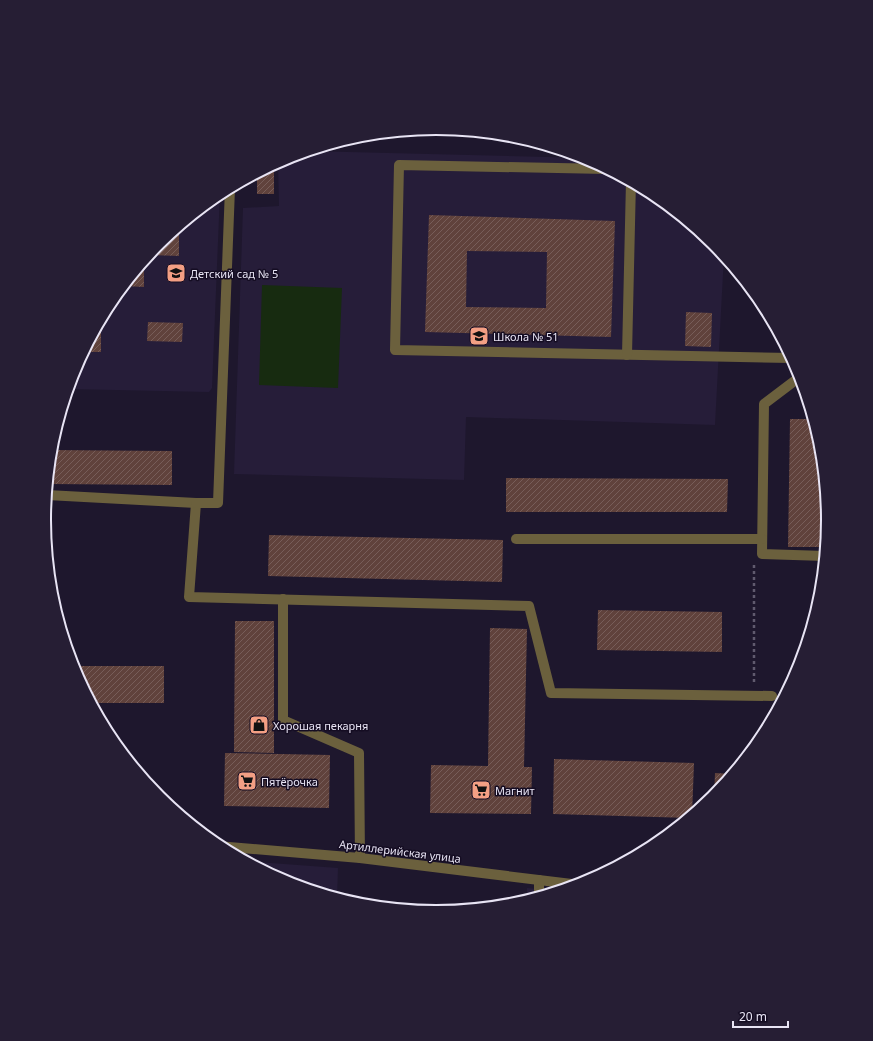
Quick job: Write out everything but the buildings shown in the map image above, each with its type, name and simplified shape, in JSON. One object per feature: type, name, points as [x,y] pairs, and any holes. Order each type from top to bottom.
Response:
[{"type":"street","points":[[594,169],[399,165],[395,350],[786,358]]},
{"type":"street","points":[[627,355],[631,188]]},
{"type":"street","points":[[52,495],[218,503],[230,195]]},
{"type":"street","points":[[796,380],[764,404],[758,539],[762,554],[820,556]]},
{"type":"street","points":[[196,503],[189,597],[530,606],[551,693],[772,696]]},
{"type":"street","points":[[516,539],[758,539]]},
{"type":"street","points":[[283,599],[283,720],[359,753],[360,858]]},
{"type":"street","name":"Артиллерийская улица","points":[[233,847],[360,858],[567,883]]},
{"type":"street","points":[[539,880],[539,892]]},
{"type":"path","points":[[754,696],[758,539]]},
{"type":"shaded area","name":"Школа № 51","points":[[325,151],[567,157],[607,175],[651,200],[671,215],[691,231],[724,263],[715,425],[466,417],[464,480],[234,474],[243,208],[279,206],[278,169]]},
{"type":"shaded area","name":"Детский сад № 5","points":[[220,202],[212,388],[209,392],[74,389],[80,373],[103,328],[116,306],[131,286],[164,248],[182,231]]},
{"type":"shaded area","points":[[259,862],[338,868],[337,893],[289,877]]},
{"type":"shaded area","points":[[527,888],[547,890],[536,893],[527,895]]},
{"type":"green space","points":[[262,285],[342,288],[338,388],[259,385]]},
{"type":"place","name":"Детский сад № 5","points":[[176,273]]},
{"type":"place","name":"Школа № 51","points":[[479,336]]},
{"type":"place","name":"Хорошая пекарня","points":[[259,725]]},
{"type":"place","name":"Пятёрочка","points":[[247,781]]},
{"type":"place","name":"Магнит","points":[[481,790]]}]
